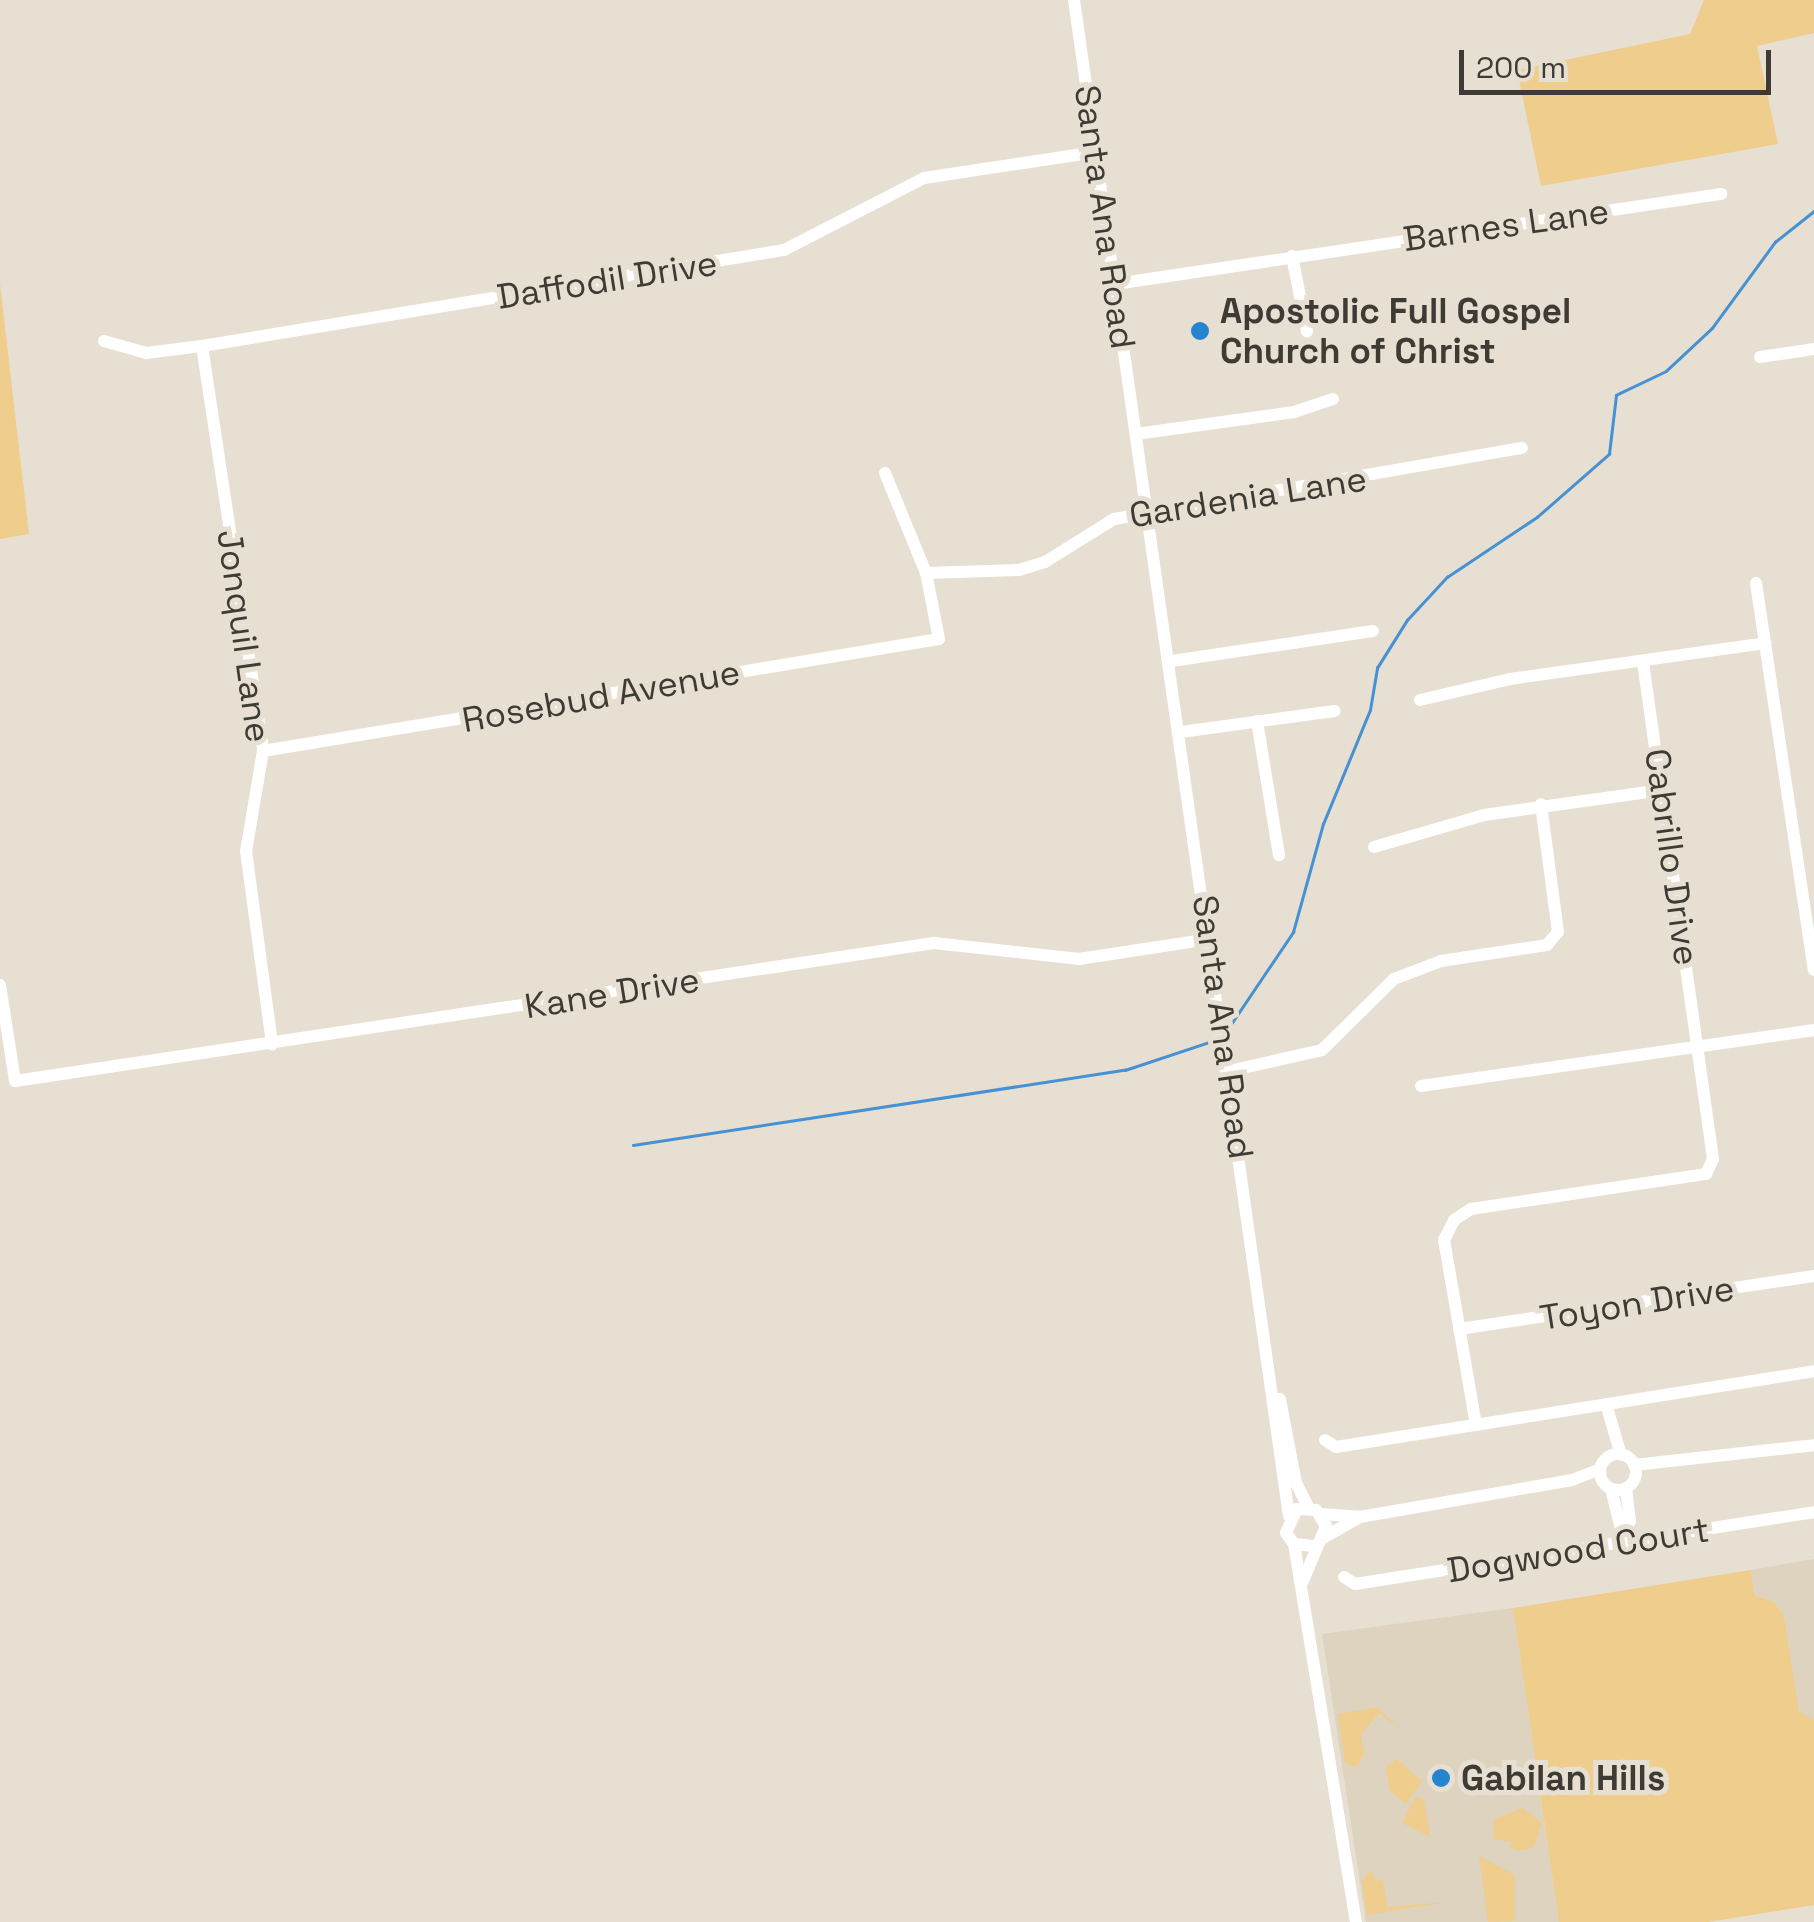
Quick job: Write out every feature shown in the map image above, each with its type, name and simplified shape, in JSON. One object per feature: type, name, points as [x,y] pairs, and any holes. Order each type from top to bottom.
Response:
[{"type":"street","name":"Santa Ana Road","points":[[1074,0],[1276,1392],[1296,1483],[1315,1511],[1318,1542],[1303,1581]]},
{"type":"street","name":"Daffodil Drive","points":[[104,341],[146,353],[202,346],[784,250],[916,181],[1096,152]]},
{"type":"street","name":"Barnes Lane","points":[[1115,284],[1721,194]]},
{"type":"street","points":[[1292,256],[1306,332]]},
{"type":"street","name":"Jonquil Lane","points":[[202,346],[263,751],[246,851],[272,1044]]},
{"type":"street","points":[[1760,357],[1814,348]]},
{"type":"street","points":[[1136,434],[1294,412],[1333,400]]},
{"type":"street","name":"Gardenia Lane","points":[[926,573],[1019,570],[1045,562],[1098,526],[1522,448]]},
{"type":"street","points":[[885,473],[926,573]]},
{"type":"street","name":"Rosebud Avenue","points":[[263,751],[939,640],[926,573]]},
{"type":"street","points":[[1756,584],[1814,970]]},
{"type":"street","points":[[1172,662],[1373,631]]},
{"type":"street","points":[[1420,700],[1510,679],[1765,642]]},
{"type":"street","name":"Cabrillo Drive","points":[[1459,1329],[1444,1240],[1454,1220],[1471,1209],[1706,1174],[1713,1159],[1643,662]]},
{"type":"street","points":[[1181,732],[1335,711]]},
{"type":"street","points":[[1257,721],[1279,855]]},
{"type":"street","points":[[1374,847],[1541,804],[1662,790]]},
{"type":"street","points":[[1229,1071],[1322,1050],[1394,979],[1441,960],[1547,945],[1558,932],[1541,804]]},
{"type":"street","name":"Kane Drive","points":[[0,985],[15,1082],[934,943],[1079,959],[1210,939]]},
{"type":"street","points":[[1421,1086],[1700,1051],[1814,1030]]},
{"type":"street","name":"Toyon Drive","points":[[1459,1329],[1814,1276]]},
{"type":"street","points":[[1459,1329],[1476,1425]]},
{"type":"street","points":[[1325,1440],[1336,1447],[1476,1425],[1609,1411],[1814,1371]]},
{"type":"street","name":"Santa Ana Road","points":[[1276,1392],[1275,1442],[1289,1516],[1286,1533],[1294,1544],[1303,1581],[1356,1922]]},
{"type":"street","points":[[1609,1411],[1625,1536]]},
{"type":"street","points":[[1289,1516],[1315,1511],[1360,1517],[1572,1480],[1618,1479],[1662,1466],[1814,1445]]},
{"type":"street","points":[[1616,1456],[1618,1479]]},
{"type":"street","name":"Dogwood Court","points":[[1344,1577],[1355,1584],[1625,1536],[1814,1512]]},
{"type":"street","points":[[1294,1544],[1318,1542],[1360,1517]]},
{"type":"shaded area","points":[[1704,0],[1814,0],[1814,33],[1757,46],[1778,144],[1541,186],[1517,70],[1690,34]]},
{"type":"shaded area","points":[[0,284],[29,534],[0,539]]},
{"type":"shaded area","points":[[1814,1559],[1814,1720],[1799,1712],[1784,1615],[1774,1602],[1754,1595],[1751,1570]]},
{"type":"shaded area","points":[[1751,1570],[1754,1595],[1774,1602],[1784,1615],[1799,1711],[1814,1720],[1814,1905],[1708,1922],[1559,1922],[1513,1608]]},
{"type":"shaded area","name":"Gabilan Hills","points":[[1513,1608],[1559,1922],[1366,1922],[1322,1634]]},
{"type":"shaded area","points":[[1377,1707],[1401,1729],[1379,1713],[1361,1735],[1364,1754],[1357,1767],[1345,1763],[1338,1714]]},
{"type":"shaded area","points":[[1397,1759],[1422,1781],[1406,1804],[1389,1790],[1386,1766]]},
{"type":"shaded area","points":[[1415,1797],[1424,1800],[1430,1837],[1402,1823]]},
{"type":"shaded area","points":[[1523,1808],[1542,1823],[1534,1847],[1518,1851],[1509,1847],[1512,1842],[1493,1839],[1494,1819]]},
{"type":"shaded area","points":[[1479,1856],[1515,1875],[1515,1921],[1488,1922]]},
{"type":"shaded area","points":[[1372,1870],[1375,1881],[1383,1880],[1387,1907],[1446,1902],[1367,1915],[1362,1881]]},
{"type":"waterway","points":[[1225,1033],[1293,932],[1323,824],[1370,710],[1377,668],[1407,620],[1447,577],[1537,517],[1609,454],[1616,395],[1666,371],[1712,328],[1775,242],[1814,211]]},
{"type":"waterway","points":[[633,1145],[1125,1070],[1215,1040]]},
{"type":"place","name":"Apostolic Full Gospel Church of Christ","points":[[1200,331]]},
{"type":"place","name":"Gabilan Hills","points":[[1441,1778]]}]
